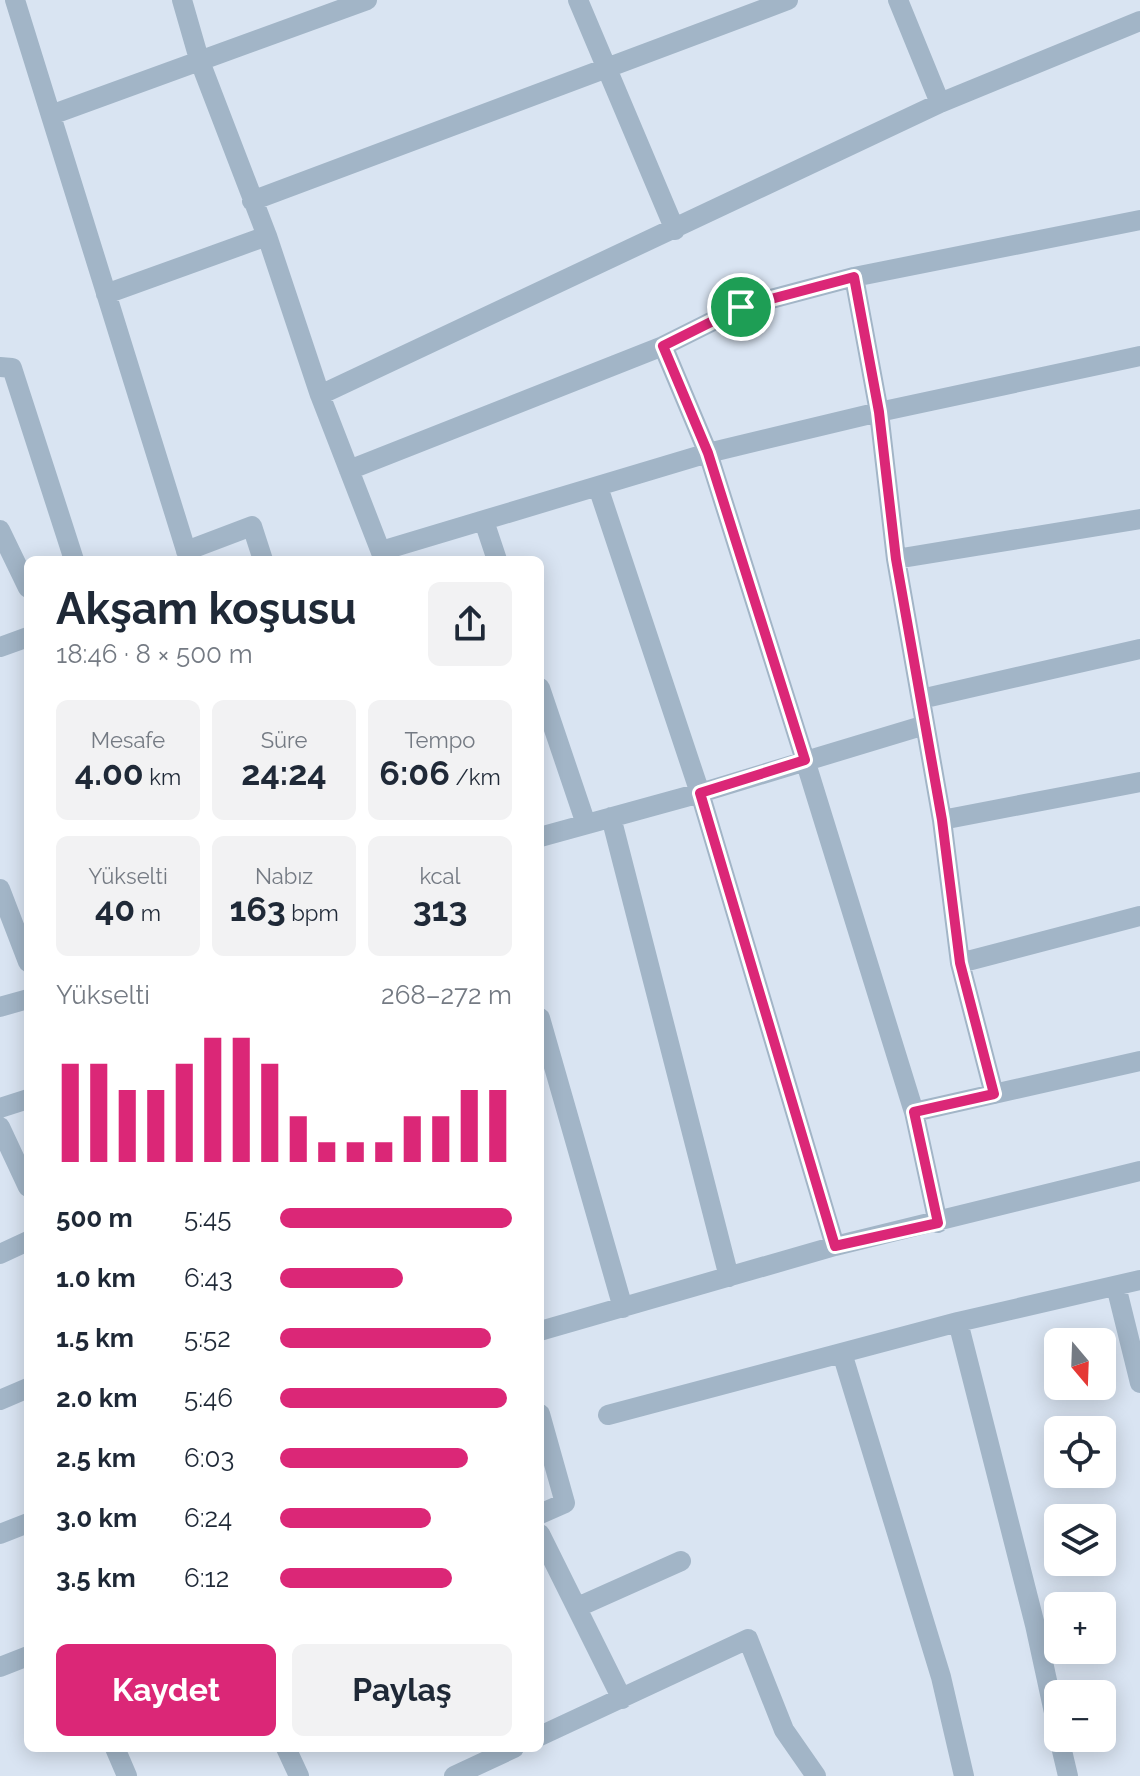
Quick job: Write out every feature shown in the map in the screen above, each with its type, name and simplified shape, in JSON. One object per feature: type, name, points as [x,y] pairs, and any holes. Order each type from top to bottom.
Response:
[{"type":"street","points":[[15,0],[188,555],[252,526],[262,556]]},
{"type":"street","points":[[182,0],[199,59],[267,236],[320,395],[382,555],[708,453],[879,412],[1140,356]]},
{"type":"street","points":[[51,115],[367,0]]},
{"type":"street","points":[[578,0],[675,230]]},
{"type":"street","points":[[252,201],[788,0]]},
{"type":"street","points":[[898,0],[940,103]]},
{"type":"street","points":[[320,395],[940,103],[1140,21]]},
{"type":"street","points":[[349,470],[663,346],[741,307],[854,277],[1140,220]]},
{"type":"street","points":[[106,294],[267,236]]},
{"type":"street","points":[[854,277],[879,412],[896,559],[942,820],[960,963],[994,1094]]},
{"type":"street","points":[[663,346],[708,453],[805,760],[914,1112],[938,1223]]},
{"type":"street","points":[[0,367],[12,368],[73,556]]},
{"type":"street","points":[[598,487],[700,793],[835,1246]]},
{"type":"street","points":[[896,559],[1140,519]]},
{"type":"street","points":[[484,521],[496,556]]},
{"type":"street","points":[[2,539],[24,580]]},
{"type":"street","points":[[0,647],[24,638]]},
{"type":"street","points":[[921,699],[1140,649]]},
{"type":"street","points":[[544,700],[586,824]]},
{"type":"street","points":[[544,836],[700,793],[925,725]]},
{"type":"street","points":[[942,820],[1140,782]]},
{"type":"street","points":[[611,817],[729,1277]]},
{"type":"street","points":[[0,889],[24,952]]},
{"type":"street","points":[[960,963],[1140,916]]},
{"type":"street","points":[[0,1007],[24,1000]]},
{"type":"street","points":[[544,1032],[623,1308]]},
{"type":"street","points":[[914,1112],[1140,1061]]},
{"type":"street","points":[[0,1108],[24,1100]]},
{"type":"street","points":[[0,1127],[24,1175]]},
{"type":"street","points":[[544,1330],[835,1246],[1140,1171]]},
{"type":"street","points":[[0,1254],[24,1243]]},
{"type":"street","points":[[608,1415],[958,1322],[1140,1280]]},
{"type":"street","points":[[1116,1286],[1140,1383]]},
{"type":"street","points":[[958,1322],[1047,1680]]},
{"type":"street","points":[[842,1353],[941,1677],[964,1776]]},
{"type":"street","points":[[0,1400],[24,1390]]},
{"type":"street","points":[[544,1428],[565,1503],[544,1512]]},
{"type":"street","points":[[0,1534],[24,1525]]},
{"type":"street","points":[[544,1542],[622,1699]]},
{"type":"street","points":[[578,1607],[681,1561]]},
{"type":"street","points":[[544,1734],[748,1639],[784,1730],[816,1776]]},
{"type":"street","points":[[0,1667],[24,1658]]},
{"type":"street","points":[[117,1752],[127,1776]]},
{"type":"street","points":[[288,1752],[299,1776]]},
{"type":"street","points":[[454,1776],[492,1752]]},
{"type":"street","points":[[1062,1752],[1068,1776]]},
{"type":"route","points":[[854,277],[879,412],[896,559],[942,820],[960,963],[994,1094],[914,1112],[938,1223],[835,1246],[700,793],[805,760],[708,453],[663,346],[741,307],[854,277]]}]
